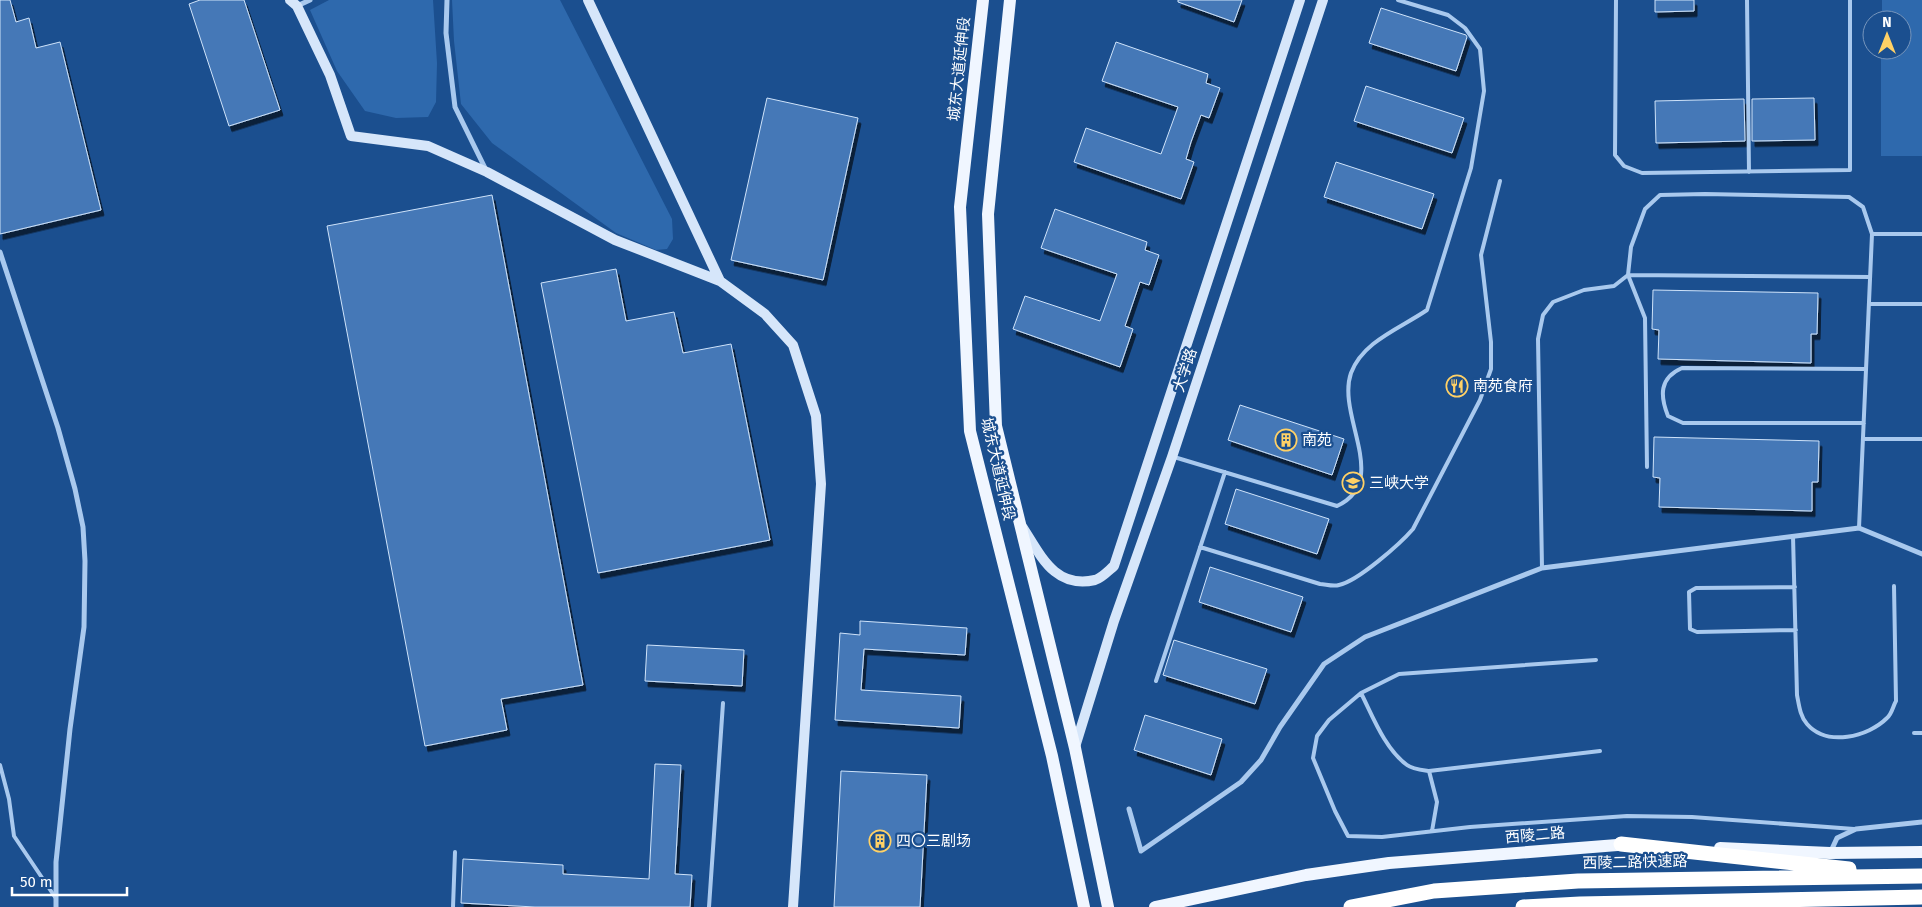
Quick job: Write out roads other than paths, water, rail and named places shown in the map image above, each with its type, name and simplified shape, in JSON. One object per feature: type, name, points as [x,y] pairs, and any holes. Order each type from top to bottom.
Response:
[{"type":"highway","points":[[1620,844],[1918,876]]},
{"type":"highway","name":"西陵二路快速路","points":[[1351,907],[1434,891],[1578,880],[1918,876]]},
{"type":"highway","points":[[1523,907],[1609,903],[1922,897]]},
{"type":"main road","name":"城东大道延伸段","points":[[983,0],[960,206],[970,431],[1052,756],[1084,907]]},
{"type":"main road","name":"城东大道延伸段","points":[[1010,0],[988,214],[996,426],[1075,748],[1108,907]]},
{"type":"main road","name":"西陵二路","points":[[1155,907],[1306,876],[1389,862],[1447,860],[1620,844],[1830,853],[1922,852]]},
{"type":"street","points":[[310,0],[294,2],[330,75],[351,136],[428,146],[487,172],[615,240],[720,281],[765,314],[793,345],[816,416],[821,484],[794,907]]},
{"type":"street","points":[[448,0],[446,34],[455,107],[487,172]]},
{"type":"street","points":[[588,0],[720,281]]},
{"type":"street","name":"大学路","points":[[1022,526],[1055,574],[1072,580],[1096,580],[1114,566],[1300,0]]},
{"type":"street","name":"大学路","points":[[1075,748],[1114,621],[1172,457],[1323,0]]},
{"type":"street","points":[[0,252],[75,489],[82,527],[85,560],[84,627],[57,852],[56,907]]},
{"type":"street","points":[[1129,809],[1141,851],[1242,782],[1261,760],[1280,727],[1324,664],[1365,637],[1542,568],[1859,528],[1922,554]]},
{"type":"street","points":[[1830,853],[1837,838],[1856,829],[1922,822]]},
{"type":"lane","points":[[1172,457],[1337,506],[1350,500],[1362,476],[1361,452],[1354,432],[1347,396],[1352,372],[1363,354],[1384,335],[1427,310],[1471,168],[1484,91],[1480,49],[1465,28],[1448,15],[1398,0]]},
{"type":"lane","points":[[1616,0],[1615,155],[1624,166],[1642,173],[1850,170],[1850,0]]},
{"type":"lane","points":[[1747,0],[1749,172]]},
{"type":"lane","points":[[1200,547],[1320,584],[1338,586],[1353,578],[1401,543],[1413,529],[1480,400],[1490,369],[1491,342],[1481,255],[1500,181]]},
{"type":"lane","points":[[1647,467],[1645,318],[1628,275],[1631,247],[1645,209],[1660,195],[1849,197],[1863,206],[1872,234],[1859,528]]},
{"type":"lane","points":[[1872,234],[1922,234]]},
{"type":"lane","points":[[1542,568],[1538,339],[1542,315],[1553,302],[1584,290],[1614,286],[1628,275],[1870,277]]},
{"type":"lane","points":[[1869,304],[1922,304]]},
{"type":"lane","points":[[1864,423],[1683,424],[1668,416],[1663,403],[1664,381],[1670,372],[1682,368],[1866,369]]},
{"type":"lane","points":[[1863,440],[1922,439]]},
{"type":"lane","points":[[1156,681],[1225,472]]},
{"type":"lane","points":[[1793,536],[1798,695],[1800,712],[1806,723],[1816,732],[1831,736],[1853,737],[1868,732],[1889,716],[1896,701],[1894,586]]},
{"type":"lane","points":[[1795,587],[1696,588],[1689,592],[1690,628],[1697,632],[1796,630]]},
{"type":"lane","points":[[1596,660],[1399,674],[1361,693],[1329,720],[1317,736],[1313,758],[1335,811],[1348,836],[1382,837],[1432,831],[1627,816],[1692,817],[1856,829]]},
{"type":"lane","points":[[1361,693],[1379,729],[1395,753],[1408,766],[1429,771],[1600,751]]},
{"type":"lane","points":[[709,907],[723,703]]},
{"type":"lane","points":[[1914,733],[1922,733]]},
{"type":"lane","points":[[0,765],[9,799],[14,836],[56,898]]},
{"type":"lane","points":[[1429,771],[1438,802],[1432,831]]},
{"type":"lane","points":[[454,907],[455,852]]},
{"type":"place","name":"南苑食府","points":[[1457,386]]},
{"type":"place","name":"南苑","points":[[1286,440]]},
{"type":"place","name":"三峡大学","points":[[1353,483]]},
{"type":"place","name":"四〇三剧场","points":[[880,841]]}]
